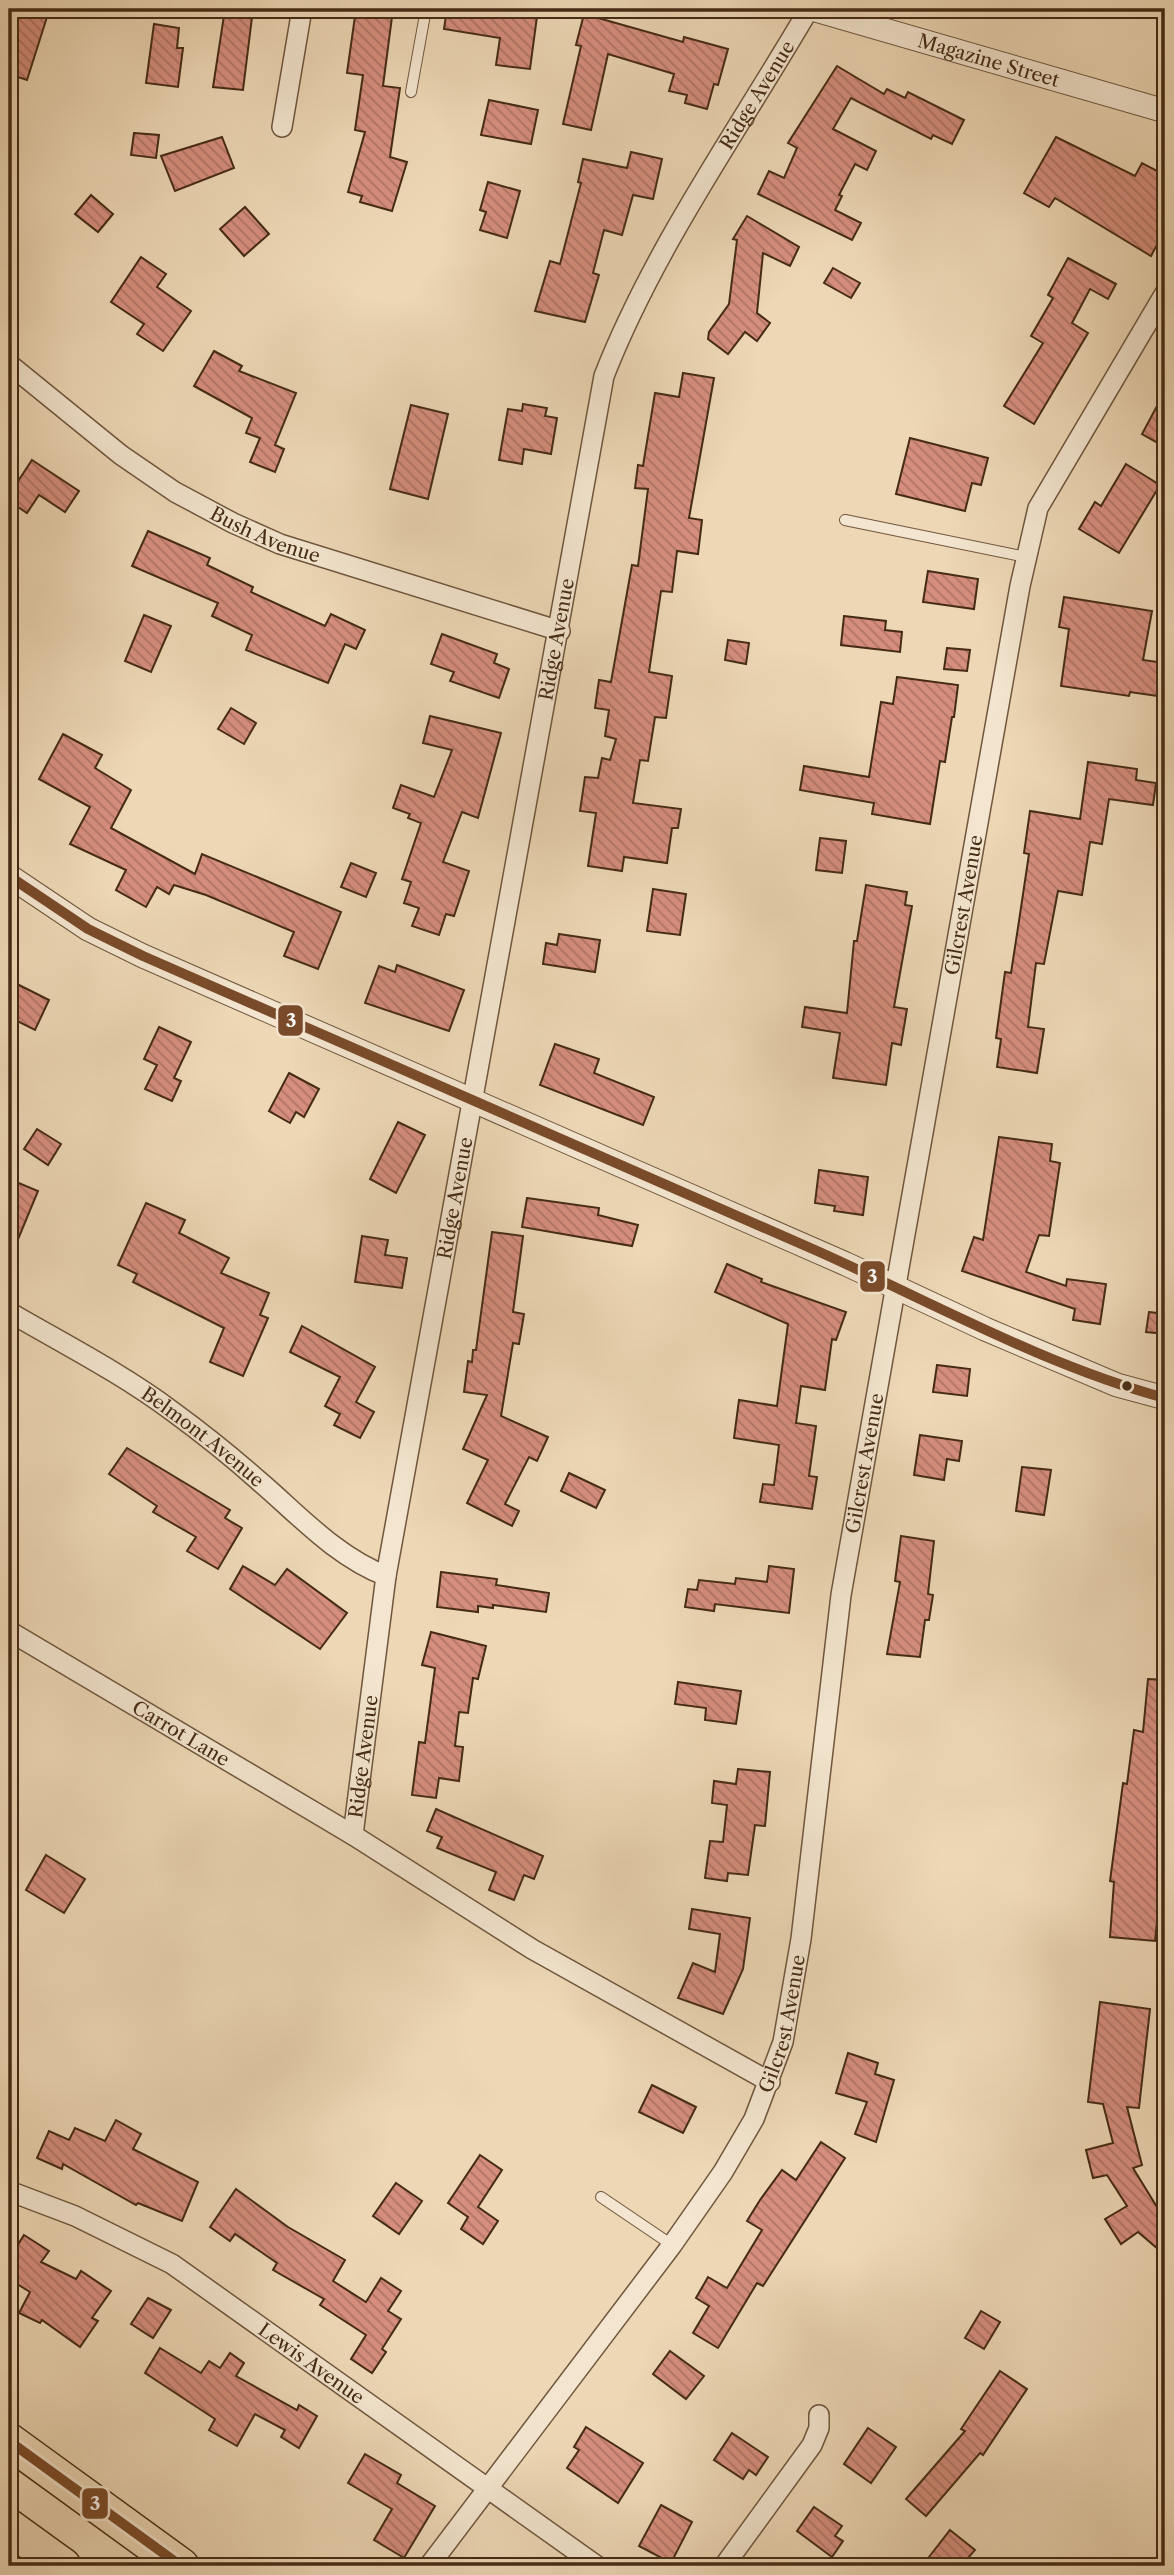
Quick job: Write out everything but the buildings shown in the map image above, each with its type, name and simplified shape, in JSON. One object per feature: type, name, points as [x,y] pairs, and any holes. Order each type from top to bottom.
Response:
[{"type":"highway","points":[[9,2441],[181,2566]]},
{"type":"highway","points":[[9,2527],[63,2566]]},
{"type":"street","points":[[282,127],[302,9]]},
{"type":"street","name":"Magazine Street","points":[[811,9],[1165,111]]},
{"type":"street","name":"Ridge Avenue","points":[[769,2082],[533,1949],[353,1835],[386,1576],[560,631],[597,407],[618,342],[674,236],[811,9]]},
{"type":"street","name":"Gilcrest Avenue","points":[[429,2566],[672,2245],[729,2161],[754,2119],[783,2042],[793,1991],[841,1595],[898,1288],[1026,557],[1038,508],[1165,293]]},
{"type":"street","name":"Bush Avenue","points":[[9,364],[121,455],[175,492],[233,523],[280,544],[560,631]]},
{"type":"street","points":[[9,876],[88,929],[143,956],[474,1099],[1117,1385],[1165,1398]]},
{"type":"street","name":"Belmont Avenue","points":[[9,1312],[128,1381],[161,1404],[258,1479],[346,1556],[386,1576]]},
{"type":"street","name":"Carrot Lane","points":[[9,1632],[353,1835]]},
{"type":"street","name":"Lewis Avenue","points":[[9,2191],[75,2216],[172,2264],[597,2566]]},
{"type":"street","points":[[724,2566],[812,2445],[819,2428],[819,2415]]},
{"type":"lane","points":[[411,92],[426,9]]},
{"type":"lane","points":[[845,520],[1026,557]]},
{"type":"lane","points":[[601,2197],[672,2245]]},
{"type":"transit line","name":"3","points":[[9,876],[88,929],[143,956],[815,1250],[987,1331],[1075,1368],[1165,1398]]},
{"type":"transit line","name":"3","points":[[9,2441],[181,2566]]}]
